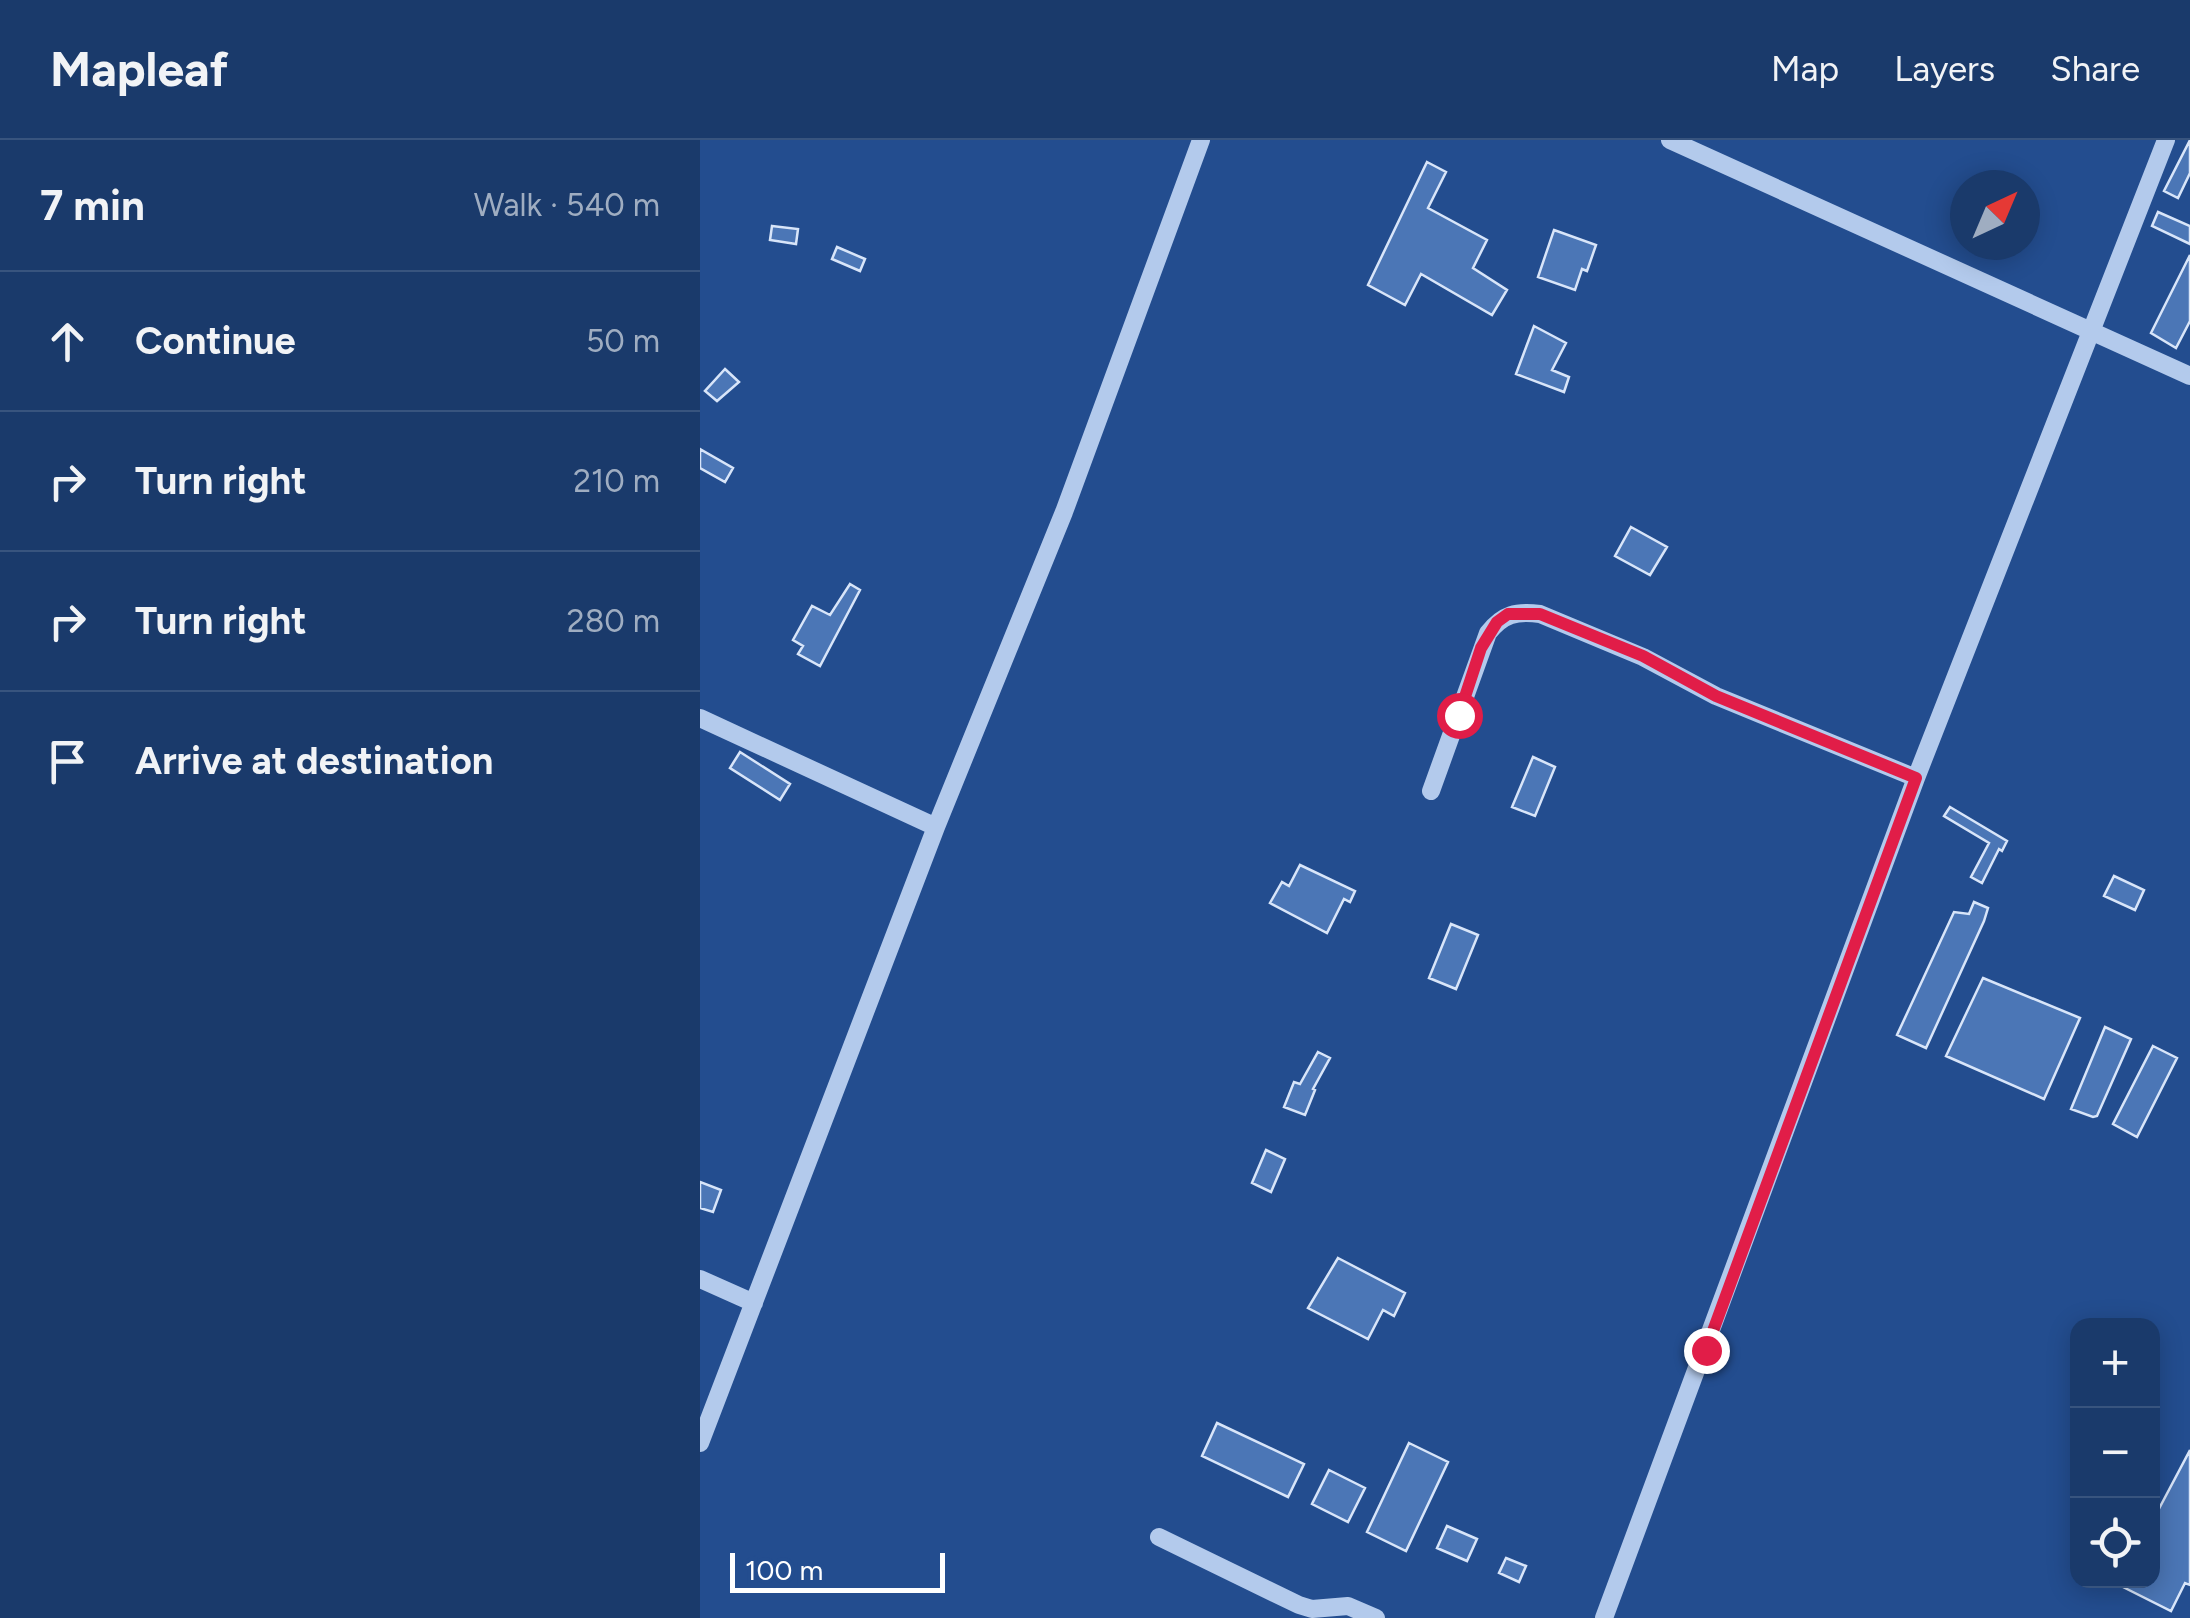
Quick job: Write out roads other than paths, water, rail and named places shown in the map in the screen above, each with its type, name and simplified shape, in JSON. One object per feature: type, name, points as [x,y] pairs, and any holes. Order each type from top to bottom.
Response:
[{"type":"street","points":[[700,1443],[936,827],[1064,512],[1201,140]]},
{"type":"street","points":[[1670,140],[2190,376]]},
{"type":"street","points":[[1604,1618],[1916,778],[2166,140]]},
{"type":"street","points":[[1431,791],[1488,634],[1508,614],[1523,612],[1540,614],[1643,656],[1716,696],[1916,778]]},
{"type":"street","points":[[700,718],[936,827]]},
{"type":"street","points":[[700,1279],[754,1303]]},
{"type":"street","points":[[1160,1537],[1299,1606],[1348,1606],[1376,1618]]}]
